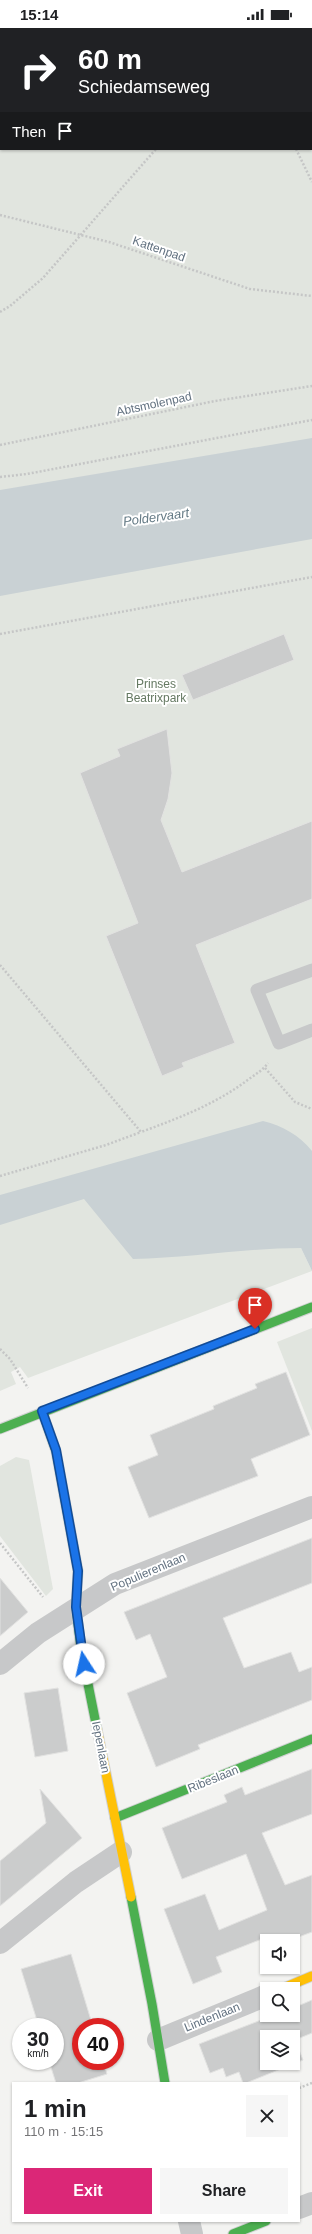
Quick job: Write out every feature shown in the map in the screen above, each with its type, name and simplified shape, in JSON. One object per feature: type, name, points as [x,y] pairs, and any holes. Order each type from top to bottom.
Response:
[{"type":"street","points":[[0,1429],[42,1411],[312,1307]]},
{"type":"street","name":"Iepenlaan","points":[[42,1411],[56,1450],[76,1563],[68,1612],[81,1649],[158,2040],[165,2082]]},
{"type":"street","name":"Populierenlaan","points":[[0,1664],[38,1633],[68,1612],[115,1584],[312,1506]]},
{"type":"street","name":"Ribeslaan","points":[[114,1818],[312,1740]]},
{"type":"street","points":[[0,1943],[76,1882],[121,1852]]},
{"type":"street","points":[[298,1982],[312,1976]]},
{"type":"street","name":"Lindenlaan","points":[[158,2040],[260,1998]]},
{"type":"street","points":[[300,2208],[312,2203]]},
{"type":"street","points":[[189,2222],[192,2234]]},
{"type":"street","points":[[233,2234],[263,2222]]},
{"type":"lane","points":[[312,970],[257,990],[279,1043],[312,1030]]},
{"type":"path","points":[[0,312],[10,306],[44,278],[155,150]]},
{"type":"path","points":[[296,150],[312,182]]},
{"type":"path","name":"Kattenpad","points":[[0,215],[109,242],[250,289],[312,296]]},
{"type":"path","name":"Abtsmolenpad","points":[[0,445],[214,400],[312,386]]},
{"type":"path","points":[[0,477],[27,474],[312,420]]},
{"type":"path","points":[[0,634],[312,578]]},
{"type":"path","points":[[0,965],[141,1132]]},
{"type":"path","points":[[0,1176],[106,1145],[197,1111],[240,1086],[265,1068],[279,1043]]},
{"type":"path","points":[[265,1068],[295,1102],[312,1109]]},
{"type":"path","points":[[0,1349],[10,1359],[42,1411]]},
{"type":"path","points":[[0,1543],[68,1612]]},
{"type":"path","points":[[300,2088],[312,2083]]},
{"type":"green space","name":"Prinses Beatrixpark","points":[[0,150],[312,150],[312,1232],[279,1248],[301,1248],[312,1271],[28,1378],[20,1367],[11,1372],[16,1384],[0,1391]]},
{"type":"green space","points":[[312,1328],[312,1431],[277,1342]]},
{"type":"green space","points":[[16,1457],[29,1460],[53,1589],[46,1596],[0,1536],[0,1466]]},
{"type":"water","name":"Poldervaart","points":[[312,438],[312,539],[0,596],[0,490]]},
{"type":"water","points":[[263,1121],[290,1132],[302,1140],[312,1151],[312,1271],[301,1248],[280,1248],[133,1259],[84,1199],[0,1225],[0,1195]]},
{"type":"building","points":[[284,634],[294,660],[193,700],[182,675]]},
{"type":"building","points":[[167,729],[172,773],[168,799],[161,820],[182,872],[312,821],[312,899],[196,945],[235,1043],[182,1063],[184,1067],[162,1076],[106,936],[138,923],[80,773],[120,756],[117,749]]},
{"type":"building","points":[[286,1372],[310,1435],[251,1459],[258,1476],[149,1518],[128,1467],[158,1455],[150,1435],[214,1409],[213,1406],[257,1388],[255,1384]]},
{"type":"building","points":[[312,1538],[312,1583],[223,1618],[244,1668],[291,1652],[299,1672],[312,1667],[312,1700],[198,1745],[200,1749],[156,1767],[127,1693],[167,1677],[150,1634],[136,1640],[124,1612]]},
{"type":"building","points":[[0,1578],[28,1612],[0,1636]]},
{"type":"building","points":[[58,1688],[68,1751],[35,1757],[24,1693]]},
{"type":"building","points":[[312,1769],[312,1814],[262,1833],[285,1885],[312,1875],[312,1932],[300,1936],[300,1934],[260,1934],[260,1940],[216,1957],[222,1972],[193,1984],[164,1909],[205,1894],[219,1930],[267,1910],[246,1854],[182,1879],[162,1828],[227,1802],[224,1795],[242,1787],[245,1795]]},
{"type":"building","points":[[40,1789],[82,1838],[0,1906],[0,1861],[46,1823]]},
{"type":"building","points":[[71,1954],[90,2018],[72,2018],[72,2070],[106,2070],[107,2074],[81,2082],[56,2082],[52,2070],[64,2070],[64,2018],[36,2018],[21,1969]]},
{"type":"building","points":[[312,2000],[312,2033],[300,2038],[300,2030],[260,2030],[260,2070],[278,2070],[248,2082],[243,2082],[239,2072],[226,2077],[223,2068],[210,2073],[199,2044],[260,2020],[260,2022],[300,2022],[300,2005]]},
{"type":"building","points":[[300,2052],[303,2060],[300,2061]]},
{"type":"traffic: fast","points":[[0,1429],[312,1307]]},
{"type":"traffic: fast","points":[[42,1411],[56,1451],[78,1571],[76,1607],[81,1649],[97,1729]]},
{"type":"traffic: fast","points":[[115,1818],[312,1739]]},
{"type":"traffic: fast","points":[[131,1897],[152,2004],[165,2082]]},
{"type":"traffic: fast","points":[[233,2234],[263,2222]]},
{"type":"traffic: slow","points":[[97,1729],[131,1897]]},
{"type":"traffic: slow","points":[[298,1982],[312,1976]]},
{"type":"route","points":[[84,1664],[76,1607],[78,1571],[56,1450],[42,1411],[255,1329]]}]
